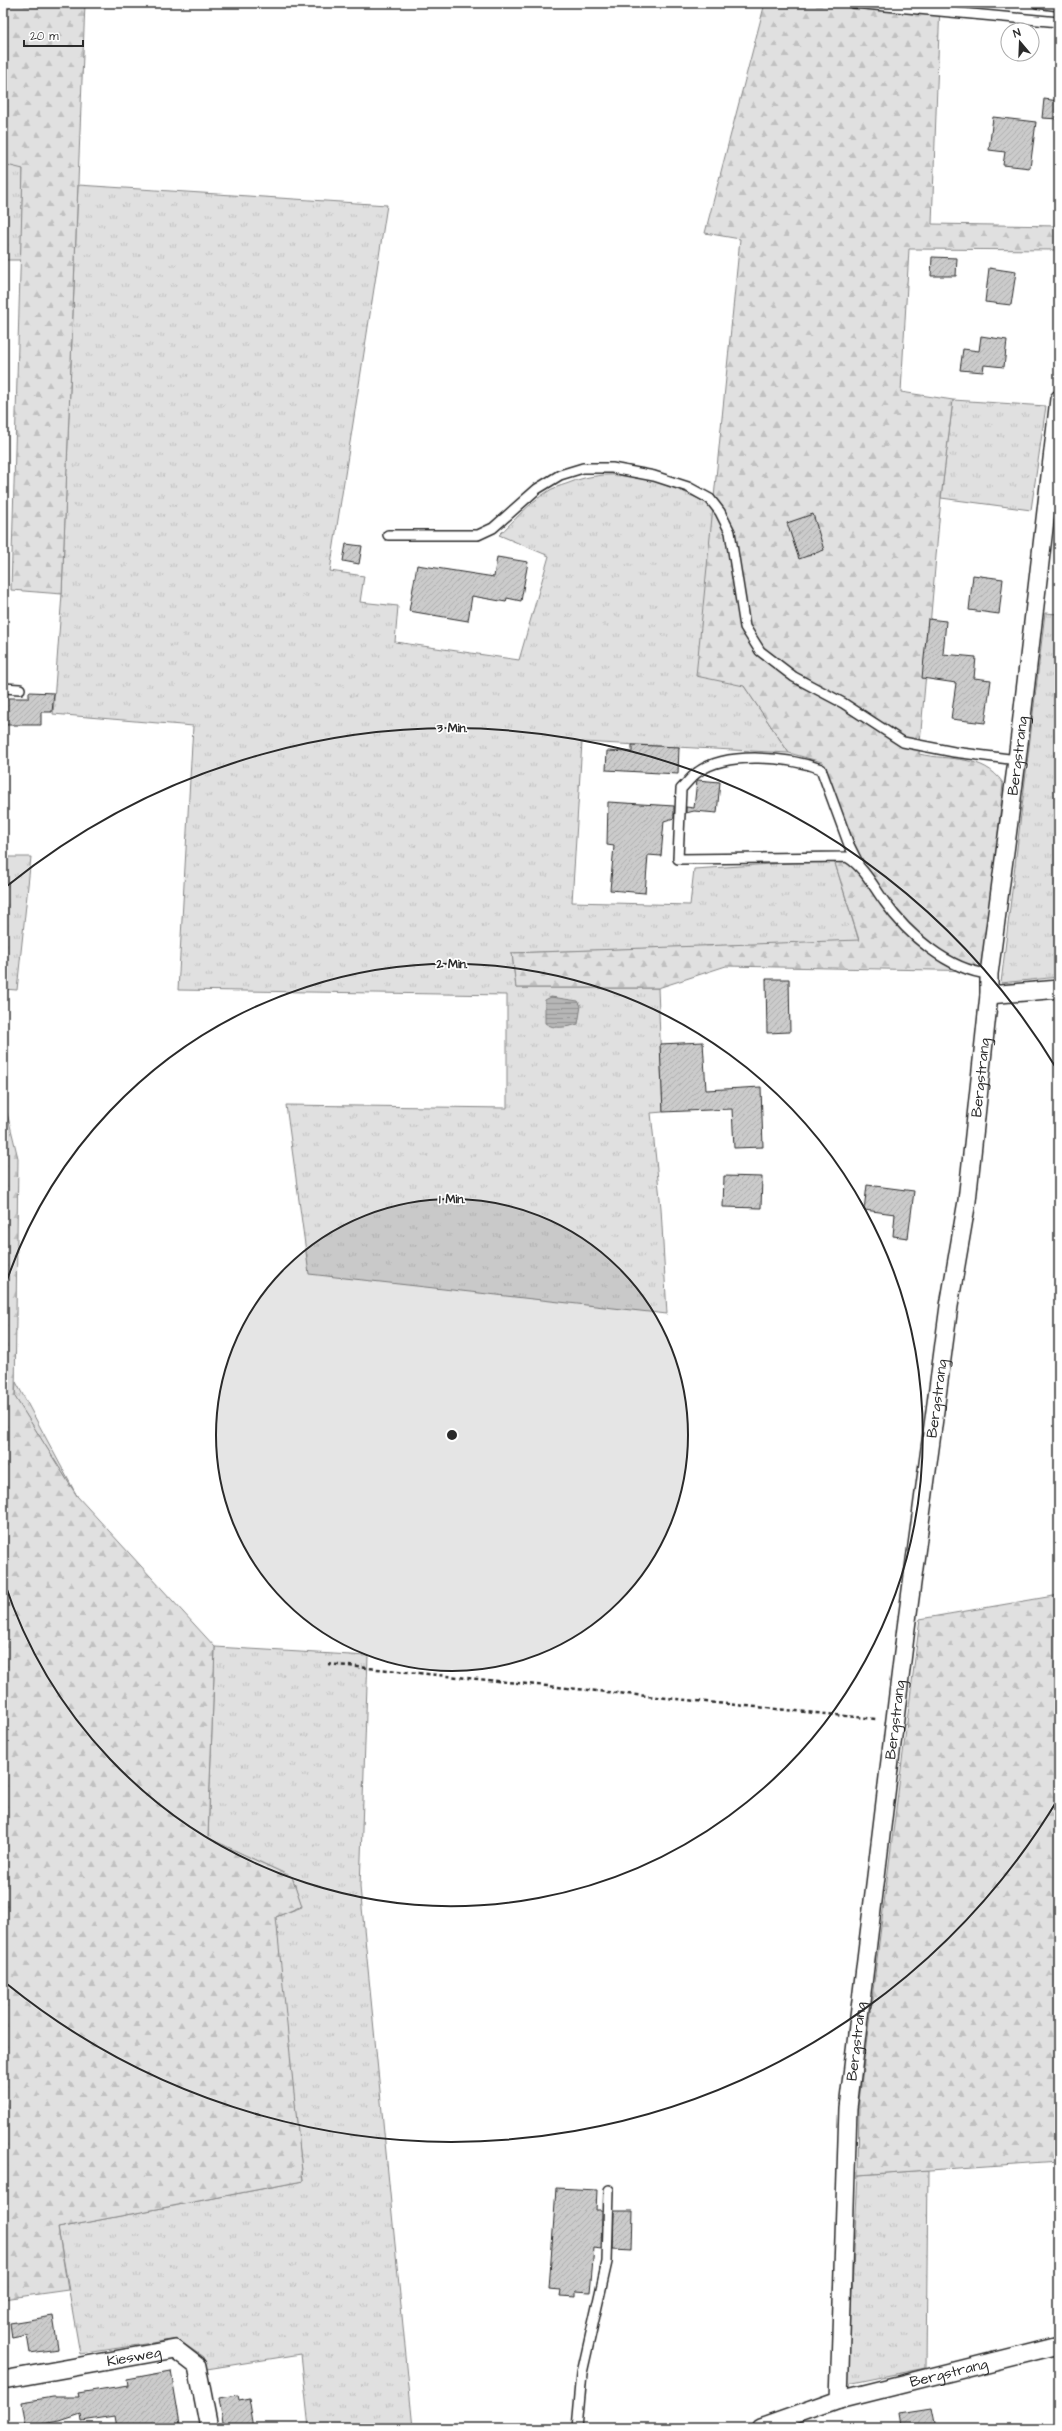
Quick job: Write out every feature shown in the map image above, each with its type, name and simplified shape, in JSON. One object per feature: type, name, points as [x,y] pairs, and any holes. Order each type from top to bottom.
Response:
[{"type":"street","name":"Bergstrang","points":[[839,2400],[848,2108],[897,1720],[906,1628],[949,1306],[967,1201],[989,995],[989,974],[1018,760],[1059,398]]},
{"type":"street","points":[[989,995],[1059,989]]},
{"type":"street","name":"Bergstrang","points":[[760,2428],[839,2400],[1059,2345]]},
{"type":"street","name":"Kiesweg","points":[[3,2380],[175,2349],[198,2366],[209,2428]]},
{"type":"lane","points":[[853,3],[1059,22]]},
{"type":"lane","points":[[1037,3],[1059,6]]},
{"type":"lane","points":[[388,535],[478,535],[493,528],[537,489],[560,475],[583,468],[612,468],[654,476],[688,487],[710,499],[720,512],[730,532],[745,627],[760,651],[794,678],[843,703],[903,742],[954,752],[1018,760]]},
{"type":"lane","points":[[3,688],[20,689]]},
{"type":"lane","points":[[858,863],[848,857],[828,856],[678,859],[681,789],[698,771],[723,761],[750,758],[787,760],[821,769],[849,845],[858,863],[892,913],[918,938],[952,963],[980,973],[989,974]]},
{"type":"lane","points":[[577,2428],[582,2373],[607,2262],[609,2190]]},
{"type":"path","points":[[328,1664],[859,1719],[897,1720]]},
{"type":"green space","points":[[3,3],[85,3],[62,594],[11,590],[23,169],[3,164]]},
{"type":"green space","points":[[765,3],[940,3],[932,224],[1059,226],[1059,250],[909,249],[901,392],[953,400],[941,498],[919,754],[965,760],[976,763],[986,767],[1003,783],[985,971],[726,966],[658,988],[516,988],[512,953],[859,940],[834,860],[859,856],[822,762],[789,753],[744,686],[696,676],[740,239],[705,233]]},
{"type":"green space","points":[[3,164],[23,168],[21,260],[3,260]]},
{"type":"green space","points":[[78,185],[387,205],[330,571],[364,576],[360,602],[398,606],[395,642],[519,660],[549,556],[499,535],[534,501],[554,488],[585,478],[604,475],[623,475],[642,478],[678,489],[713,507],[744,686],[789,753],[582,742],[572,902],[690,905],[694,869],[834,860],[859,941],[512,953],[516,988],[658,988],[663,1112],[651,1113],[661,1208],[667,1314],[309,1274],[286,1105],[507,1108],[507,995],[178,990],[193,726],[53,714],[62,594]]},
{"type":"green space","points":[[953,400],[1046,406],[1031,510],[941,498]]},
{"type":"green space","points":[[1045,613],[1059,614],[1059,977],[1001,983]]},
{"type":"green space","points":[[3,857],[31,857],[17,990],[3,989]]},
{"type":"green space","points":[[7,1113],[18,1158],[15,1397],[77,1496],[215,1647],[208,1838],[292,1877],[302,1906],[276,1917],[303,2181],[58,2228],[68,2290],[3,2299],[3,1203]]},
{"type":"green space","points":[[16,1382],[77,1496],[15,1397]]},
{"type":"green space","points":[[1059,1595],[1059,2161],[858,2175],[859,2101],[920,1619]]},
{"type":"green space","points":[[215,1647],[368,1656],[360,1887],[413,2428],[309,2428],[301,2354],[207,2369],[203,2357],[177,2339],[80,2354],[58,2228],[303,2181],[275,1917],[302,1907],[292,1877],[208,1838]]},
{"type":"green space","points":[[928,2170],[926,2368],[847,2384],[858,2175]]},
{"type":"shaded area","points":[[551,997],[578,1001],[581,1006],[578,1024],[565,1027],[552,1027],[545,1023],[545,1000]]},
{"type":"building","points":[[1044,99],[1059,101],[1059,119],[1042,118]]},
{"type":"building","points":[[993,117],[1036,122],[1030,168],[1003,165],[1005,152],[989,150]]},
{"type":"building","points":[[932,257],[957,258],[956,276],[931,276]]},
{"type":"building","points":[[989,268],[1016,272],[1011,305],[985,302]]},
{"type":"building","points":[[981,336],[1007,340],[1004,367],[984,365],[983,372],[960,370],[963,349],[979,351]]},
{"type":"building","points":[[813,514],[824,550],[799,559],[787,523]]},
{"type":"building","points":[[346,544],[362,546],[359,564],[343,561]]},
{"type":"building","points":[[497,557],[528,562],[521,601],[507,598],[506,602],[472,596],[468,621],[409,611],[417,565],[494,577]]},
{"type":"building","points":[[973,575],[1003,579],[999,614],[969,610]]},
{"type":"building","points":[[928,619],[946,621],[943,654],[976,657],[974,678],[991,680],[985,723],[951,719],[956,683],[922,678]]},
{"type":"building","points":[[29,692],[54,693],[52,712],[41,712],[41,725],[3,725],[3,698],[29,698]]},
{"type":"building","points":[[632,745],[679,747],[678,774],[606,770],[607,751],[632,752]]},
{"type":"building","points":[[697,780],[720,782],[717,813],[694,811],[686,813],[686,807],[694,808]]},
{"type":"building","points":[[608,802],[674,806],[674,818],[664,821],[661,856],[648,855],[645,893],[610,890],[614,846],[607,845]]},
{"type":"building","points":[[766,979],[789,979],[790,1032],[767,1033]]},
{"type":"building","points":[[703,1042],[706,1090],[761,1087],[763,1147],[734,1148],[732,1109],[663,1112],[660,1044]]},
{"type":"building","points":[[724,1176],[762,1177],[761,1208],[723,1207]]},
{"type":"building","points":[[867,1185],[914,1191],[908,1238],[893,1236],[895,1214],[864,1210]]},
{"type":"building","points":[[556,2188],[597,2190],[596,2210],[602,2210],[601,2249],[594,2248],[590,2292],[576,2291],[576,2297],[560,2296],[561,2290],[549,2289]]},
{"type":"building","points":[[614,2211],[633,2211],[632,2250],[613,2249]]},
{"type":"building","points":[[53,2316],[58,2349],[30,2353],[27,2335],[12,2338],[10,2323]]},
{"type":"building","points":[[171,2371],[180,2424],[169,2426],[169,2428],[117,2428],[115,2416],[82,2421],[81,2414],[60,2421],[26,2427],[22,2402],[53,2397],[79,2397],[78,2393],[128,2385],[127,2379]]},
{"type":"building","points":[[238,2395],[239,2400],[249,2398],[254,2428],[224,2428],[219,2398]]},
{"type":"building","points":[[933,2408],[937,2428],[903,2428],[901,2413]]}]
